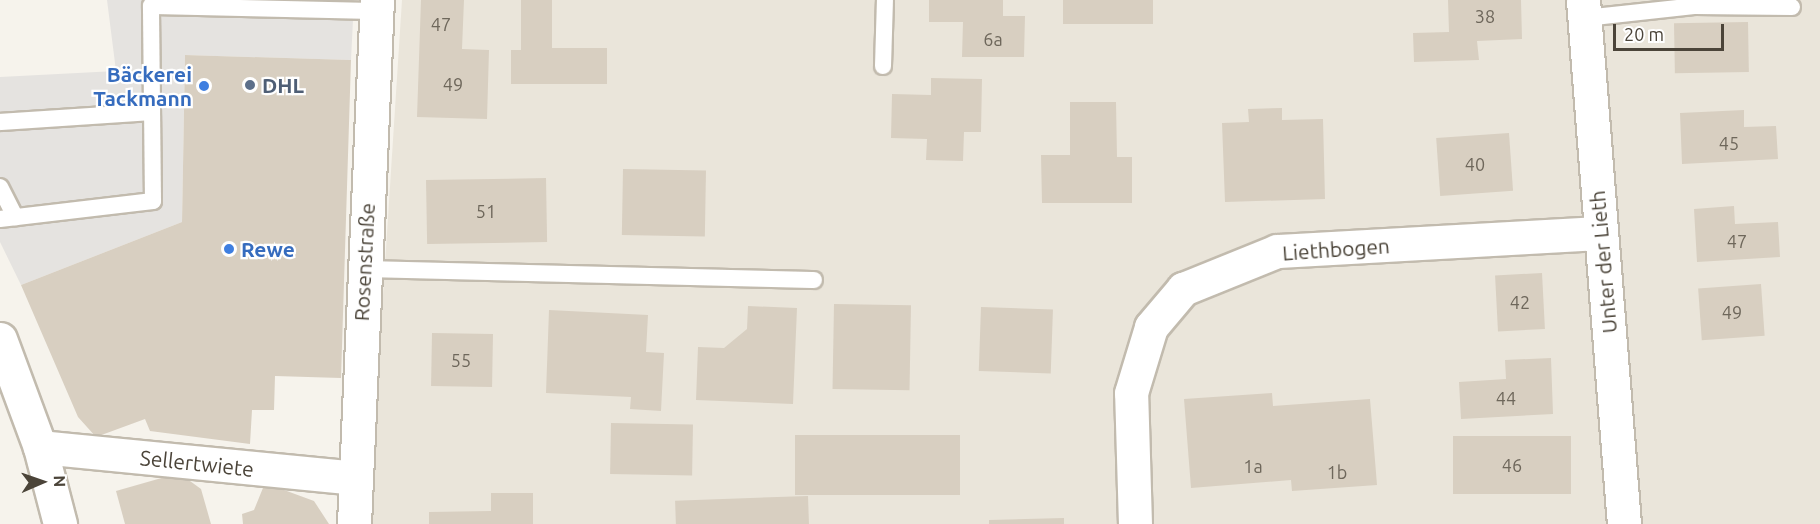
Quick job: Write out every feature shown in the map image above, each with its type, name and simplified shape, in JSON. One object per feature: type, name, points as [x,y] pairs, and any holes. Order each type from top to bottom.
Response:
[{"type":"street","name":"Rosenstraße","points":[[354,524],[376,6]]},
{"type":"street","name":"Unter der Lieth","points":[[1584,9],[1624,524]]},
{"type":"street","name":"Liethbogen","points":[[1135,524],[1131,393],[1151,327],[1183,290],[1277,251],[1600,233]]},
{"type":"street","points":[[0,339],[40,447],[60,524]]},
{"type":"street","name":"Sellertwiete","points":[[40,447],[355,478]]},
{"type":"lane","points":[[883,66],[885,0]]},
{"type":"lane","points":[[0,187],[8,218],[153,201],[151,6],[376,6]]},
{"type":"lane","points":[[1584,9],[1696,6],[1792,7]]},
{"type":"lane","points":[[0,122],[152,112]]},
{"type":"lane","points":[[364,269],[814,280]]},
{"type":"shaded area","points":[[107,0],[354,0],[351,60],[185,55],[182,222],[21,285],[0,242],[0,77],[116,71]]},
{"type":"shaded area","points":[[402,0],[1820,0],[1820,524],[371,524],[371,482]]},
{"type":"building","points":[[421,0],[464,0],[462,49],[489,50],[487,119],[417,117]]},
{"type":"building","points":[[521,0],[552,0],[552,48],[607,48],[607,84],[511,84],[511,50],[521,50]]},
{"type":"building","points":[[929,0],[1003,0],[1003,16],[1025,16],[1024,57],[962,57],[963,22],[929,22]]},
{"type":"building","points":[[1063,0],[1153,0],[1153,24],[1063,24]]},
{"type":"building","points":[[1448,0],[1521,0],[1522,39],[1477,41],[1479,60],[1414,62],[1413,33],[1449,32]]},
{"type":"building","points":[[1748,22],[1749,72],[1675,73],[1674,23]]},
{"type":"building","name":"Rewe","points":[[185,55],[351,60],[341,378],[275,376],[274,410],[252,410],[250,444],[150,431],[145,419],[96,437],[78,417],[21,285],[182,222]]},
{"type":"building","points":[[931,78],[982,79],[981,132],[964,132],[963,161],[926,160],[927,139],[891,138],[892,94],[931,95]]},
{"type":"building","points":[[1070,102],[1116,102],[1117,157],[1132,157],[1132,203],[1042,203],[1041,155],[1070,155]]},
{"type":"building","points":[[1282,108],[1282,120],[1323,119],[1325,199],[1225,202],[1222,123],[1249,122],[1248,109]]},
{"type":"building","points":[[1744,110],[1744,127],[1776,126],[1778,159],[1682,164],[1680,113]]},
{"type":"building","points":[[1509,133],[1513,191],[1440,196],[1436,138]]},
{"type":"building","points":[[623,169],[706,170],[705,236],[622,235]]},
{"type":"building","points":[[546,178],[547,242],[427,244],[426,180]]},
{"type":"building","points":[[1734,206],[1735,224],[1778,222],[1780,257],[1697,262],[1694,209]]},
{"type":"building","points":[[1542,273],[1545,329],[1498,331],[1495,275]]},
{"type":"building","points":[[1761,284],[1765,336],[1702,340],[1698,288]]},
{"type":"building","points":[[834,304],[911,305],[910,390],[833,389]]},
{"type":"building","points":[[748,306],[797,308],[793,404],[696,400],[698,347],[724,348],[747,329]]},
{"type":"building","points":[[981,307],[1053,310],[1051,373],[979,371]]},
{"type":"building","points":[[549,310],[648,315],[646,352],[664,353],[661,411],[630,409],[631,397],[546,393]]},
{"type":"building","points":[[432,333],[493,334],[492,387],[431,386]]},
{"type":"building","points":[[1551,358],[1553,414],[1461,419],[1459,382],[1506,379],[1505,360]]},
{"type":"building","points":[[1272,393],[1273,406],[1370,399],[1377,485],[1292,491],[1291,480],[1191,488],[1184,399]]},
{"type":"building","points":[[611,423],[693,424],[692,475],[610,474]]},
{"type":"building","points":[[795,435],[960,435],[960,495],[795,495]]},
{"type":"building","points":[[1453,436],[1571,436],[1571,494],[1453,494]]},
{"type":"building","points":[[179,473],[201,489],[211,524],[125,524],[116,491]]},
{"type":"building","points":[[265,483],[314,501],[329,524],[243,524],[242,514],[254,510]]},
{"type":"building","points":[[491,493],[533,493],[533,524],[429,524],[429,512],[491,511]]},
{"type":"building","points":[[808,496],[809,524],[676,524],[675,501]]},
{"type":"building","points":[[1064,518],[1064,524],[989,524],[989,520]]},
{"type":"place","name":"DHL","points":[[250,85]]},
{"type":"place","name":"Bäckerei Tackmann","points":[[204,86]]},
{"type":"place","name":"Rewe","points":[[229,249]]}]
